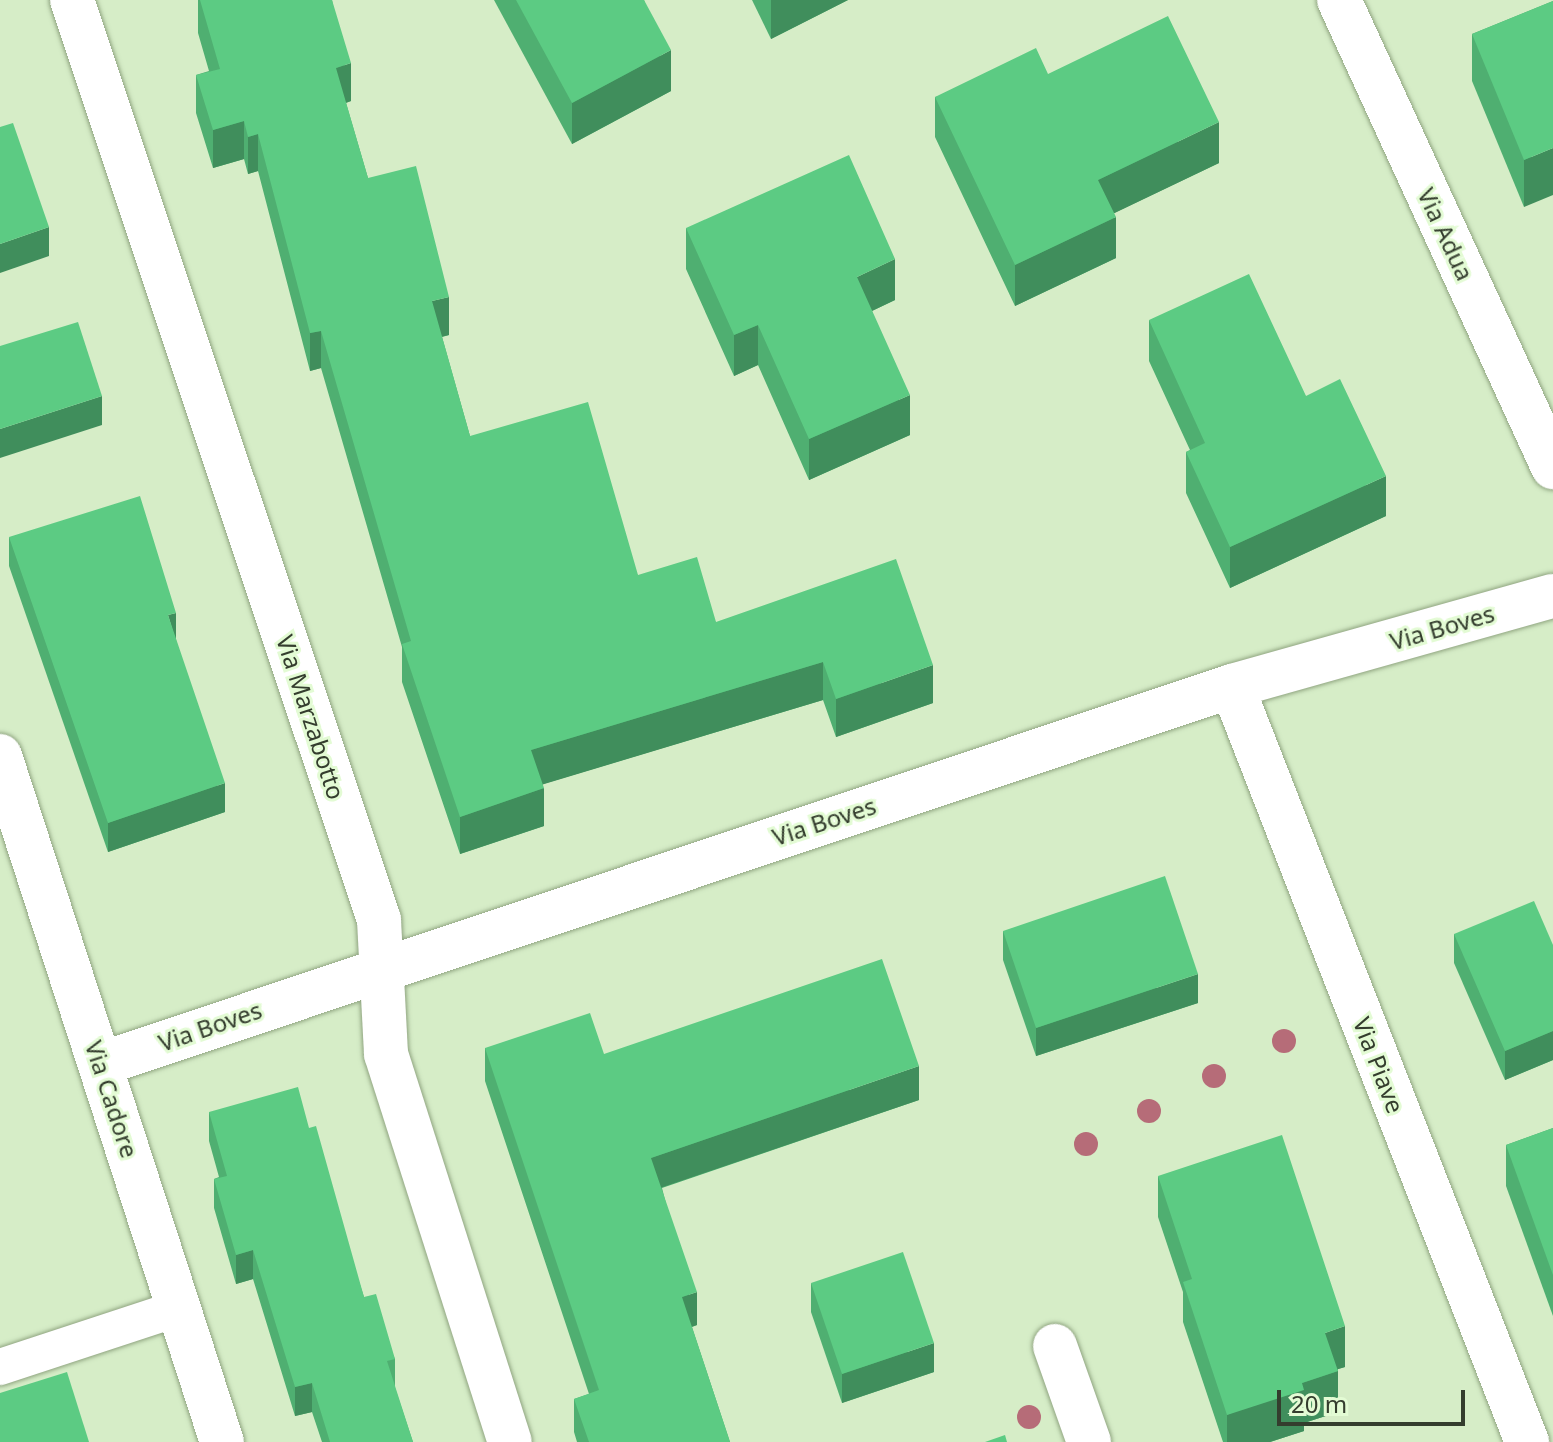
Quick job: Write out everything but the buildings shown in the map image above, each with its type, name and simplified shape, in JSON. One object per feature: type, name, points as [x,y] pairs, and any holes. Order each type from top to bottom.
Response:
[{"type":"street","name":"Via Marzabotto","points":[[72,0],[379,920],[383,968],[381,1020],[397,1097],[510,1442]]},
{"type":"street","name":"Via Adua","points":[[1339,0],[1553,467]]},
{"type":"street","name":"Via Boves","points":[[101,1064],[1232,686],[1553,596]]},
{"type":"street","name":"Via Piave","points":[[1232,686],[1524,1441]]},
{"type":"street","name":"Via Cadore","points":[[0,756],[222,1442]]},
{"type":"street","points":[[1055,1346],[1089,1442]]},
{"type":"lane","points":[[0,1367],[179,1308]]}]
